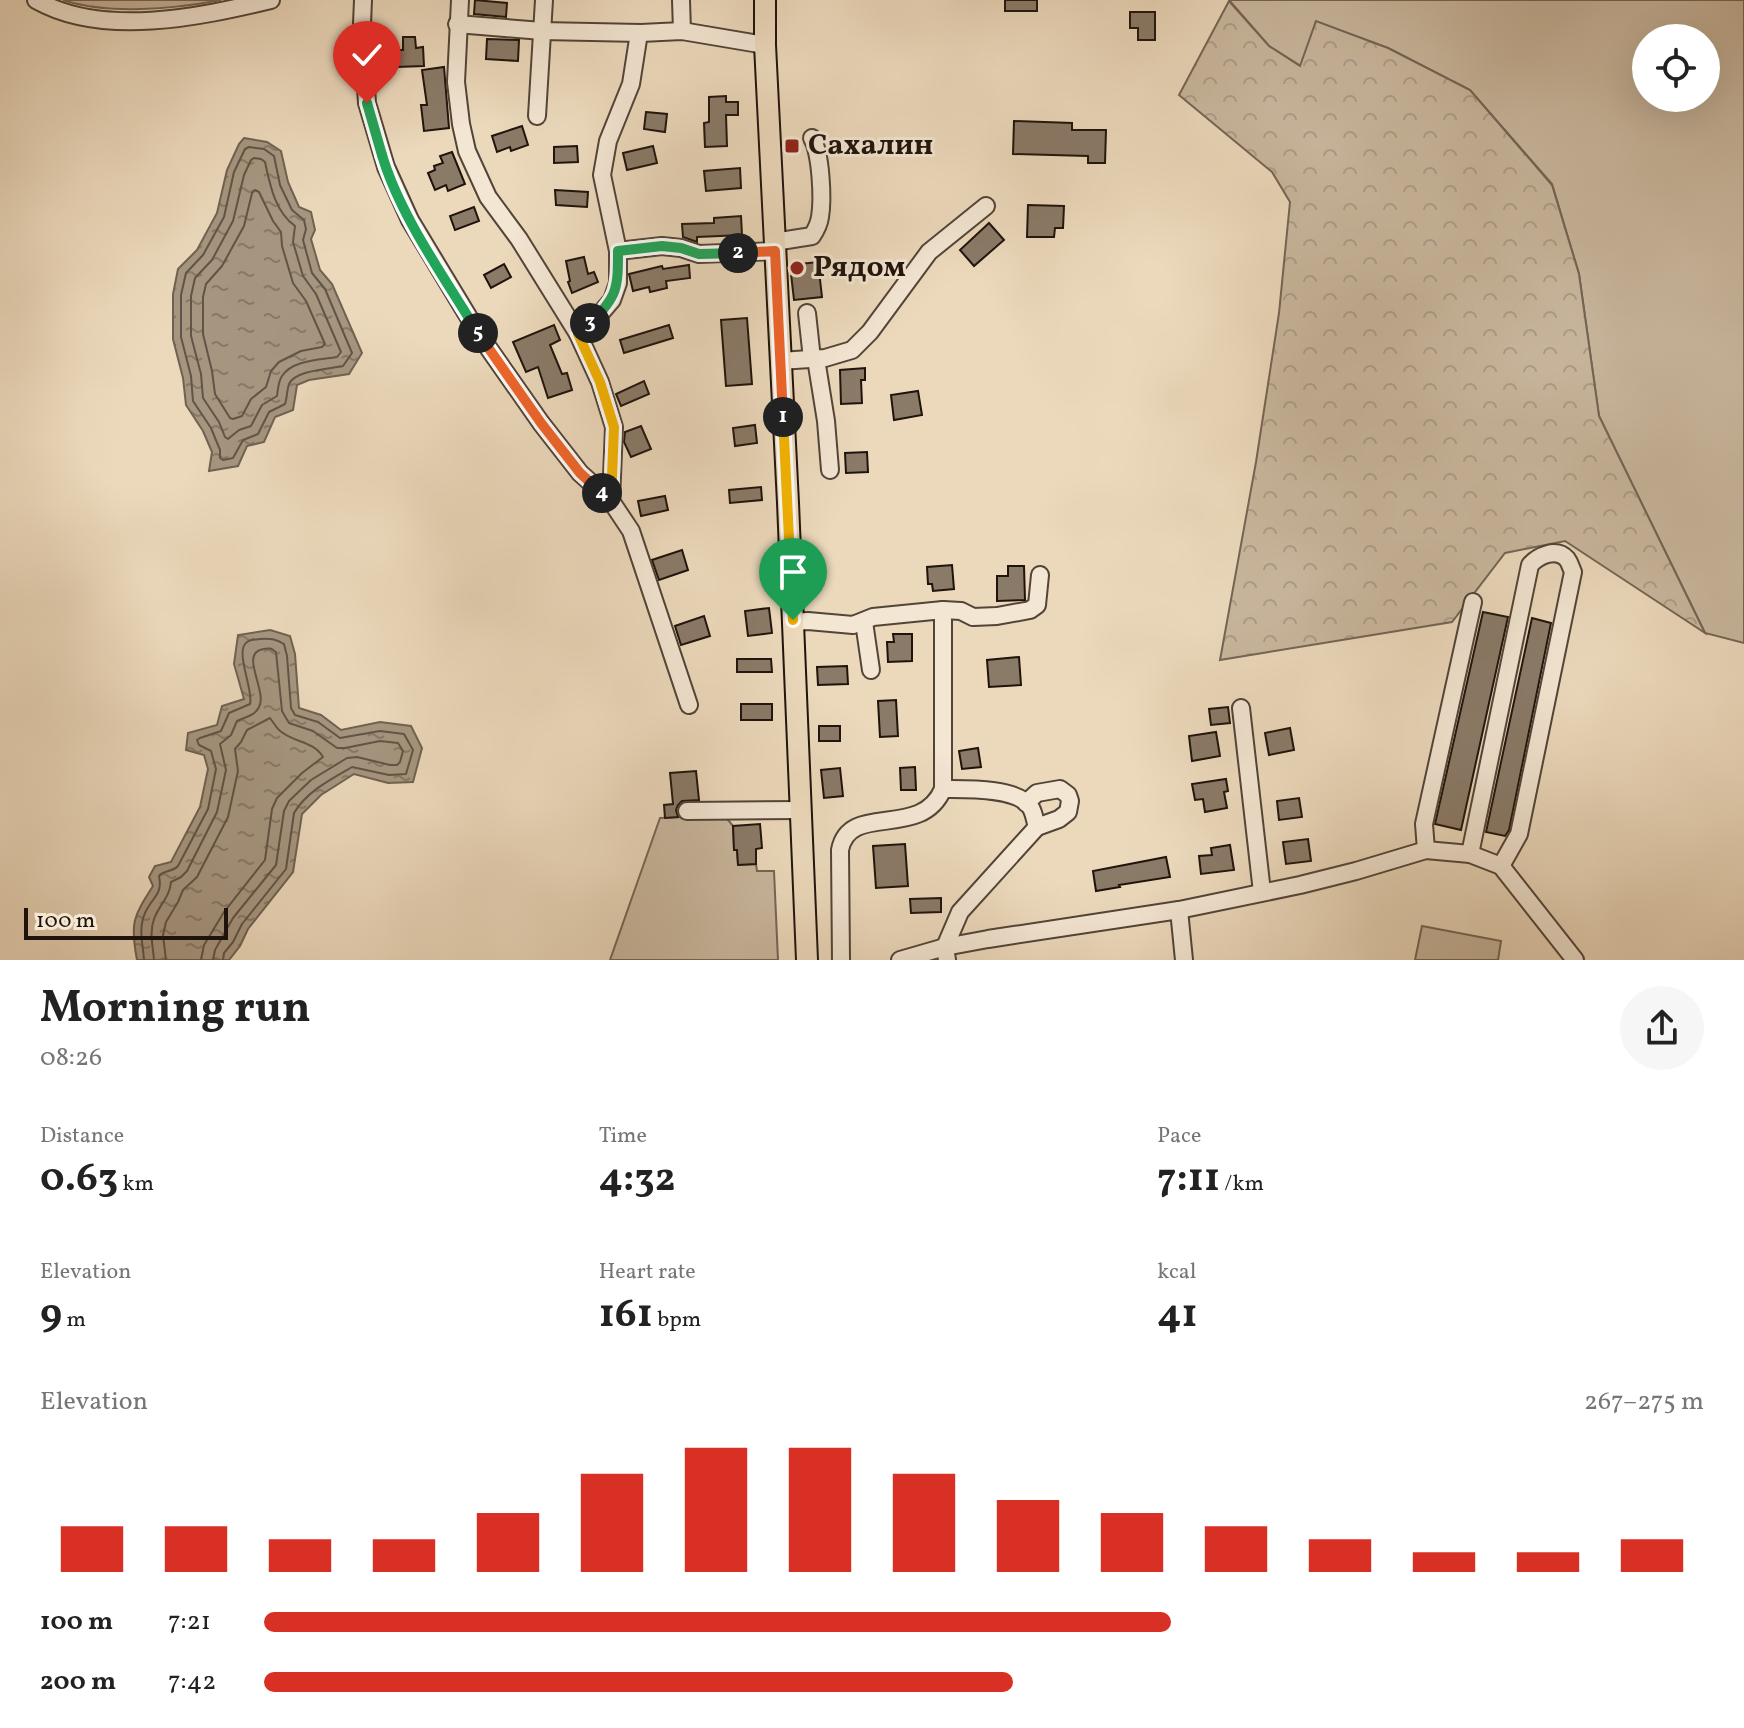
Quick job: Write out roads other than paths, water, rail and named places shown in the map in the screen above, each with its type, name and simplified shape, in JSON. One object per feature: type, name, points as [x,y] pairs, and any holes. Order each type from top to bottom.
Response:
[{"type":"main road","points":[[765,0],[807,960]]},
{"type":"street","points":[[36,0],[87,19],[124,20],[201,15],[271,0]]},
{"type":"street","points":[[363,0],[367,103],[386,167],[410,220],[480,336],[541,423],[580,473],[611,501],[631,531],[689,705]]},
{"type":"street","points":[[460,0],[456,82],[467,151],[488,197],[519,239],[578,334],[600,382],[614,427],[611,501]]},
{"type":"street","points":[[537,116],[544,0]]},
{"type":"street","points":[[681,0],[682,31]]},
{"type":"street","points":[[457,24],[542,31],[682,31],[765,45]]},
{"type":"street","points":[[578,334],[612,300],[618,283],[618,251],[602,175],[608,141],[631,84],[639,33]]},
{"type":"street","points":[[618,251],[662,246],[699,254],[774,246],[812,236],[820,216],[816,145],[812,138]]},
{"type":"street","points":[[780,361],[834,357],[852,350],[870,332],[929,252],[986,206]]},
{"type":"street","points":[[807,313],[826,421],[830,470]]},
{"type":"street","points":[[1470,854],[1530,565],[1538,557],[1551,554],[1562,556],[1567,559],[1573,572],[1519,834],[1501,866]]},
{"type":"street","points":[[793,622],[853,625],[873,617],[943,610],[961,611],[973,617],[1030,610],[1037,605],[1040,575]]},
{"type":"street","points":[[1426,850],[1424,824],[1473,602]]},
{"type":"street","points":[[841,960],[842,840],[859,825],[914,817],[927,811],[938,800],[943,789],[943,610]]},
{"type":"street","points":[[864,622],[871,670]]},
{"type":"street","points":[[1241,708],[1262,892]]},
{"type":"street","points":[[943,789],[985,789],[1010,795],[1031,807],[1037,827]]},
{"type":"street","points":[[946,954],[960,912],[1037,827],[1068,812],[1070,801],[1060,789],[1037,793],[1026,803]]},
{"type":"street","points":[[687,811],[801,810]]},
{"type":"street","points":[[901,960],[1179,910],[1356,871],[1426,850],[1470,854],[1501,866],[1576,958]]},
{"type":"street","points":[[1179,910],[1184,960]]},
{"type":"water","points":[[244,138],[267,142],[281,151],[288,182],[299,207],[311,212],[315,230],[311,239],[320,270],[332,284],[362,353],[349,374],[309,380],[297,385],[293,410],[275,417],[264,442],[247,446],[238,466],[209,471],[212,452],[186,405],[173,339],[173,294],[178,269],[197,250],[217,213],[227,170]]},
{"type":"water","points":[[270,630],[290,636],[295,654],[299,708],[321,715],[341,730],[380,722],[411,726],[422,748],[413,782],[388,783],[354,774],[321,795],[302,814],[293,872],[248,929],[229,960],[137,960],[135,921],[153,886],[149,877],[155,866],[171,862],[200,807],[208,769],[204,755],[186,750],[188,733],[217,725],[222,706],[244,699],[234,664],[238,635]]},
{"type":"place","name":"Сахалин","points":[[792,146]]},
{"type":"place","name":"Рядом","points":[[797,268]]}]
